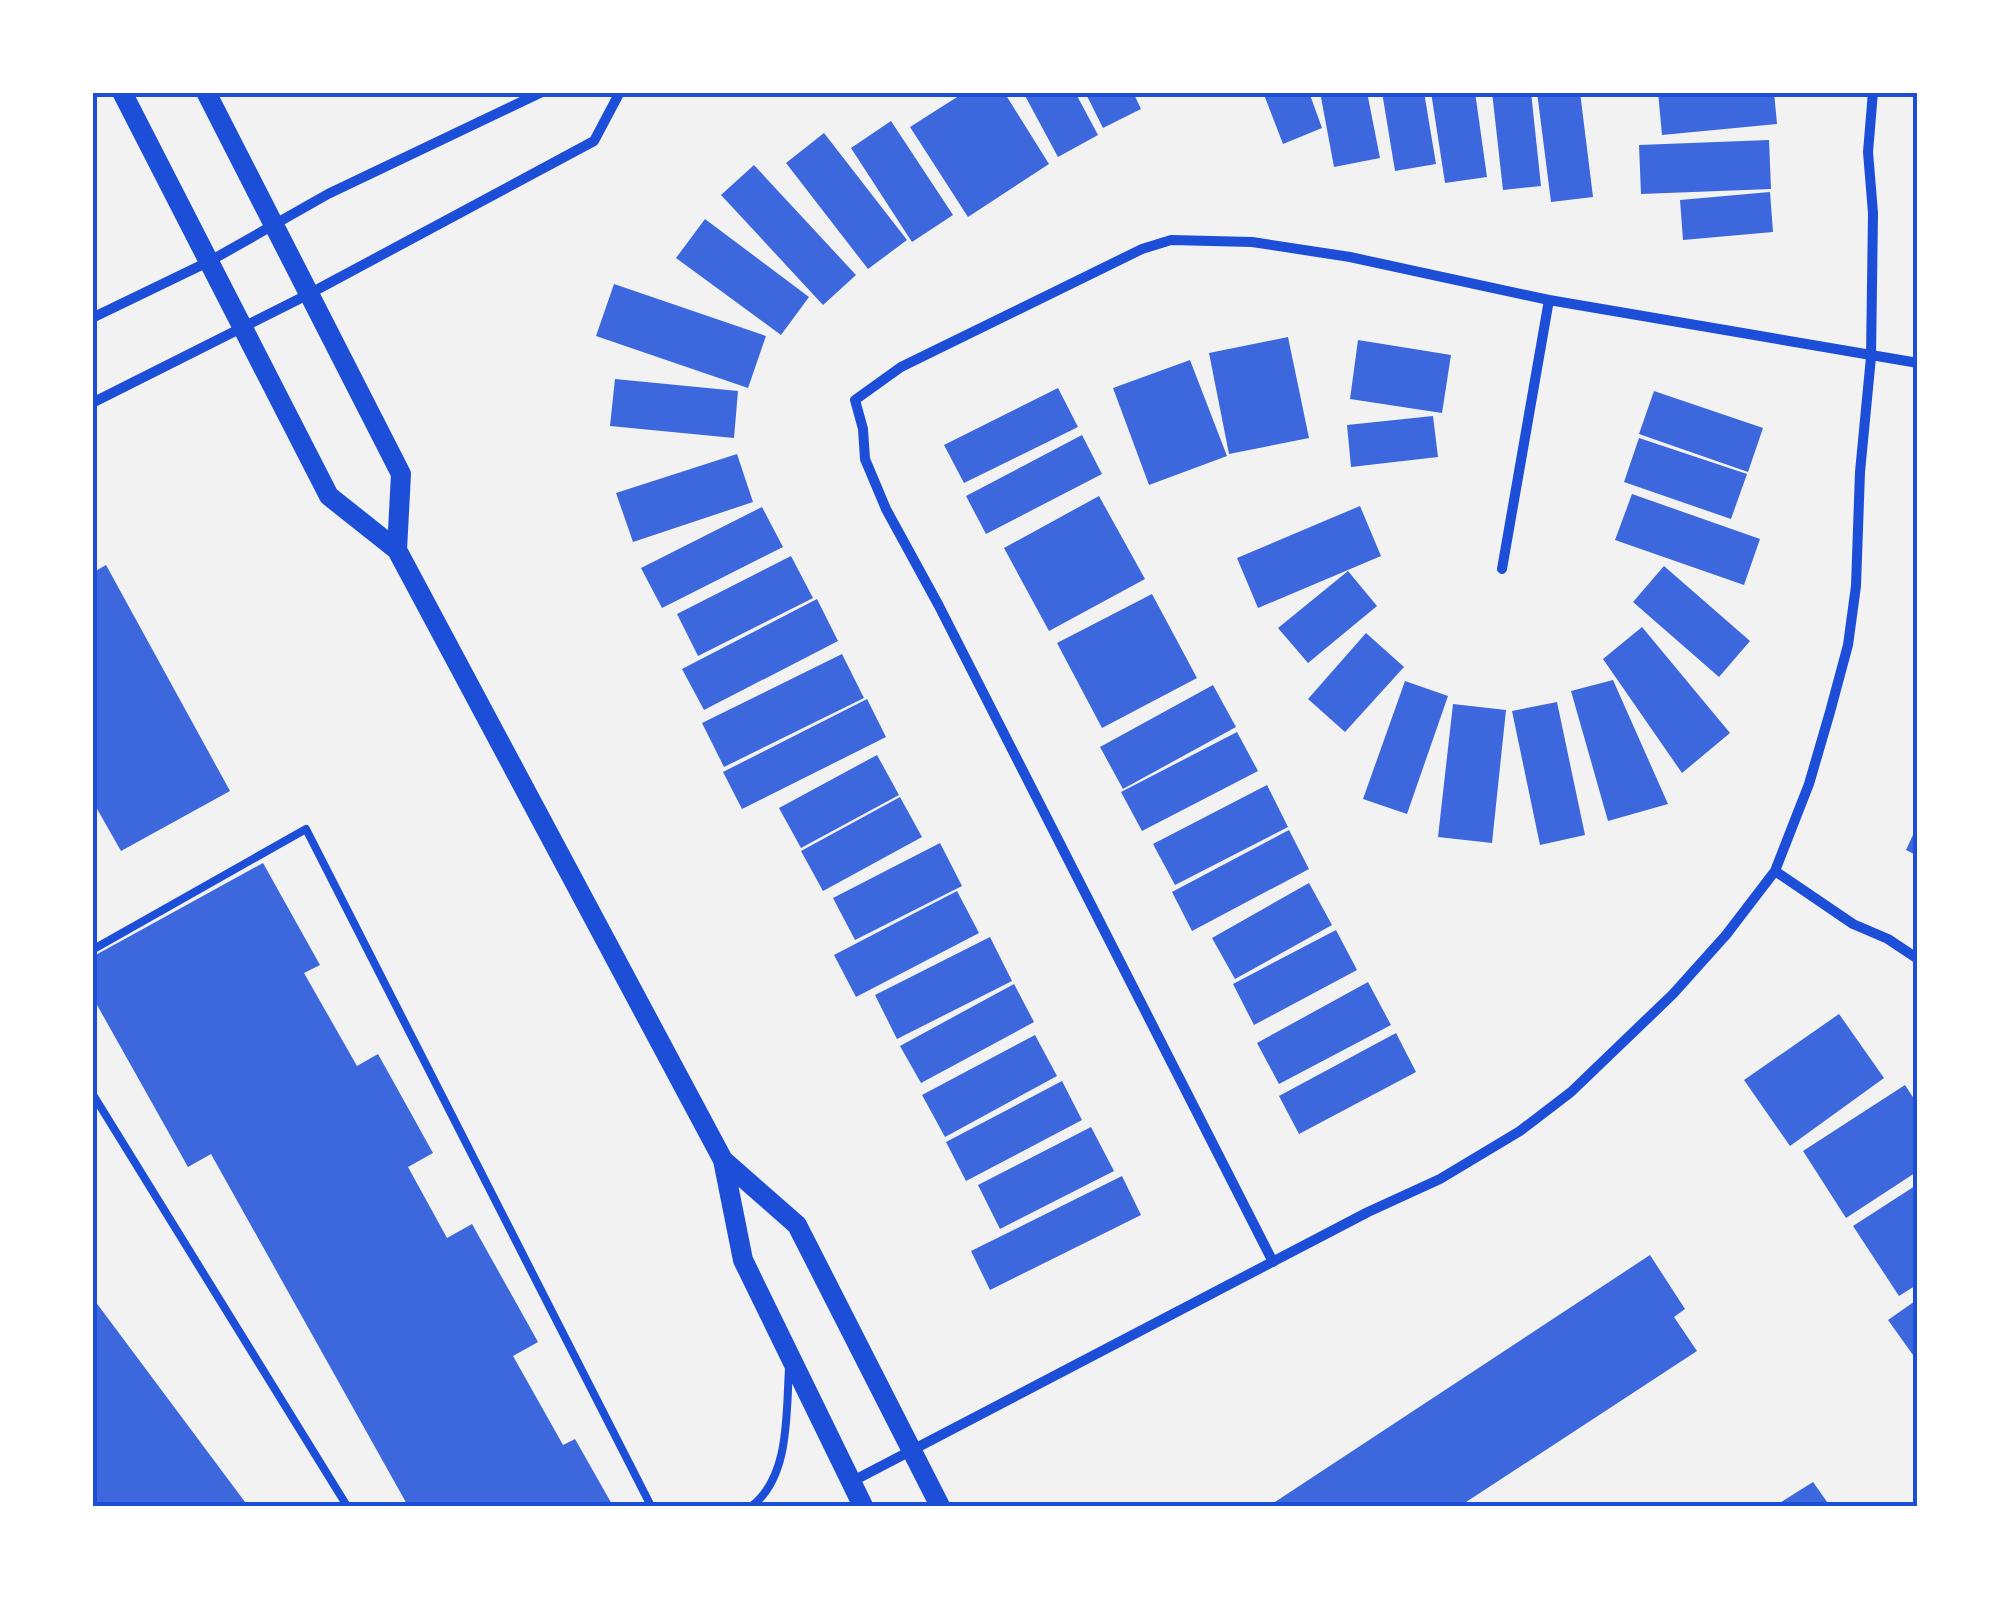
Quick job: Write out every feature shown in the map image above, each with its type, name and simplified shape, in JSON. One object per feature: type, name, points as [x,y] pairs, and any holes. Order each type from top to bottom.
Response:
[{"type":"main road","points":[[122,92],[330,496],[397,550],[723,1160],[743,1260],[863,1506]]},
{"type":"main road","points":[[206,92],[401,474],[397,550]]},
{"type":"main road","points":[[723,1160],[797,1225],[940,1506]]},
{"type":"street","points":[[92,318],[210,260],[274,223],[542,92]]},
{"type":"street","points":[[92,403],[307,295],[594,141],[620,92]]},
{"type":"street","points":[[850,1482],[1440,1180],[1520,1132],[1571,1092],[1673,994],[1726,936],[1776,871],[1809,784],[1848,645],[1856,586],[1860,472],[1871,357],[1873,213],[1868,152],[1872,92]]},
{"type":"street","points":[[1274,1262],[886,509],[865,458],[863,428],[854,400],[918,359],[1142,248],[1170,240],[1252,242],[1330,254],[1550,300],[1918,362]]},
{"type":"street","points":[[1502,570],[1550,300]]},
{"type":"street","points":[[1776,871],[1853,924],[1888,938],[1918,959]]},
{"type":"lane","points":[[92,950],[306,829],[651,1506]]},
{"type":"lane","points":[[92,1093],[347,1506]]},
{"type":"lane","points":[[752,1506],[766,1494],[784,1446],[789,1360]]},
{"type":"building","points":[[965,92],[1004,92],[1049,164],[968,217],[910,127]]},
{"type":"building","points":[[1023,92],[1075,92],[1098,135],[1058,157]]},
{"type":"building","points":[[1085,92],[1133,92],[1141,109],[1103,128]]},
{"type":"building","points":[[1263,92],[1309,92],[1322,128],[1283,144]]},
{"type":"building","points":[[1320,92],[1367,92],[1380,158],[1334,167]]},
{"type":"building","points":[[1382,92],[1424,92],[1436,164],[1395,171]]},
{"type":"building","points":[[1431,92],[1475,92],[1487,177],[1445,183]]},
{"type":"building","points":[[1492,92],[1531,92],[1541,186],[1503,190]]},
{"type":"building","points":[[1537,92],[1580,92],[1593,197],[1551,202]]},
{"type":"building","points":[[1658,92],[1774,92],[1777,124],[1662,135]]},
{"type":"building","points":[[891,121],[953,215],[912,242],[851,148]]},
{"type":"building","points":[[824,133],[907,240],[868,269],[786,163]]},
{"type":"building","points":[[1769,140],[1771,189],[1641,194],[1639,145]]},
{"type":"building","points":[[754,165],[856,275],[823,305],[721,195]]},
{"type":"building","points":[[1770,192],[1773,232],[1683,240],[1680,200]]},
{"type":"building","points":[[705,219],[809,297],[781,335],[676,258]]},
{"type":"building","points":[[614,284],[766,336],[748,388],[596,336]]},
{"type":"building","points":[[1288,337],[1309,438],[1229,454],[1209,353]]},
{"type":"building","points":[[1358,340],[1451,355],[1442,413],[1350,399]]},
{"type":"building","points":[[1190,360],[1227,456],[1149,485],[1113,388]]},
{"type":"building","points":[[615,379],[738,391],[734,438],[610,426]]},
{"type":"building","points":[[1058,388],[1078,427],[964,483],[944,445]]},
{"type":"building","points":[[1654,391],[1763,428],[1748,472],[1639,434]]},
{"type":"building","points":[[1433,416],[1438,457],[1351,467],[1347,425]]},
{"type":"building","points":[[1082,435],[1102,474],[986,534],[966,496]]},
{"type":"building","points":[[1639,438],[1747,474],[1731,519],[1624,482]]},
{"type":"building","points":[[737,454],[753,502],[633,542],[616,493]]},
{"type":"building","points":[[1632,494],[1760,539],[1744,585],[1615,540]]},
{"type":"building","points":[[1099,496],[1145,579],[1049,631],[1004,548]]},
{"type":"building","points":[[1360,506],[1381,556],[1258,608],[1237,558]]},
{"type":"building","points":[[762,507],[783,547],[662,608],[641,568]]},
{"type":"building","points":[[791,556],[813,598],[698,656],[677,614]]},
{"type":"building","points":[[106,565],[230,791],[121,851],[92,800],[92,573]]},
{"type":"building","points":[[1664,566],[1750,641],[1719,677],[1633,602]]},
{"type":"building","points":[[1348,571],[1377,606],[1308,663],[1278,628]]},
{"type":"building","points":[[1152,594],[1197,678],[1102,728],[1057,643]]},
{"type":"building","points":[[817,599],[838,641],[704,710],[682,669]]},
{"type":"building","points":[[1642,627],[1730,733],[1682,773],[1603,659]]},
{"type":"building","points":[[1366,633],[1404,667],[1345,732],[1308,699]]},
{"type":"building","points":[[842,654],[864,698],[724,767],[702,723]]},
{"type":"building","points":[[1613,680],[1668,804],[1608,821],[1571,691]]},
{"type":"building","points":[[1405,681],[1448,696],[1407,814],[1363,799]]},
{"type":"building","points":[[1213,685],[1236,727],[1123,789],[1100,747]]},
{"type":"building","points":[[867,699],[886,737],[742,809],[723,772]]},
{"type":"building","points":[[1557,702],[1585,835],[1540,845],[1512,711]]},
{"type":"building","points":[[1453,704],[1506,710],[1492,843],[1438,837]]},
{"type":"building","points":[[1237,732],[1258,771],[1142,831],[1121,792]]},
{"type":"building","points":[[877,755],[899,795],[801,848],[779,808]]},
{"type":"building","points":[[1267,785],[1288,827],[1175,885],[1153,844]]},
{"type":"building","points":[[900,797],[922,837],[823,891],[801,851]]},
{"type":"building","points":[[1918,824],[1918,856],[1906,850]]},
{"type":"building","points":[[1289,830],[1309,869],[1192,931],[1172,892]]},
{"type":"building","points":[[940,843],[962,886],[855,940],[833,898]]},
{"type":"building","points":[[263,863],[320,965],[304,973],[357,1066],[378,1054],[433,1153],[408,1167],[447,1238],[472,1224],[538,1342],[513,1356],[563,1445],[575,1439],[613,1506],[408,1506],[211,1154],[188,1167],[92,996],[92,957]]},
{"type":"building","points":[[1309,883],[1332,925],[1235,979],[1212,938]]},
{"type":"building","points":[[957,891],[979,933],[856,997],[834,955]]},
{"type":"building","points":[[1336,930],[1357,970],[1254,1025],[1233,984]]},
{"type":"building","points":[[990,937],[1012,981],[897,1039],[875,995]]},
{"type":"building","points":[[1368,982],[1391,1025],[1279,1084],[1257,1043]]},
{"type":"building","points":[[1014,984],[1034,1022],[921,1083],[900,1046]]},
{"type":"building","points":[[1839,1014],[1884,1078],[1790,1146],[1744,1080]]},
{"type":"building","points":[[1396,1033],[1416,1072],[1299,1134],[1279,1096]]},
{"type":"building","points":[[1035,1035],[1057,1076],[945,1137],[922,1095]]},
{"type":"building","points":[[1062,1081],[1082,1120],[966,1181],[946,1142]]},
{"type":"building","points":[[1905,1085],[1918,1105],[1918,1171],[1846,1218],[1803,1151]]},
{"type":"building","points":[[1091,1127],[1114,1171],[1000,1229],[978,1185]]},
{"type":"building","points":[[1122,1176],[1141,1215],[990,1290],[971,1251]]},
{"type":"building","points":[[1918,1184],[1918,1284],[1899,1296],[1853,1226]]},
{"type":"building","points":[[1650,1255],[1685,1309],[1674,1317],[1697,1351],[1460,1506],[1269,1506]]},
{"type":"building","points":[[92,1297],[248,1506],[92,1506]]},
{"type":"building","points":[[1918,1299],[1918,1362],[1888,1320]]},
{"type":"building","points":[[1813,1482],[1830,1506],[1775,1506]]}]
